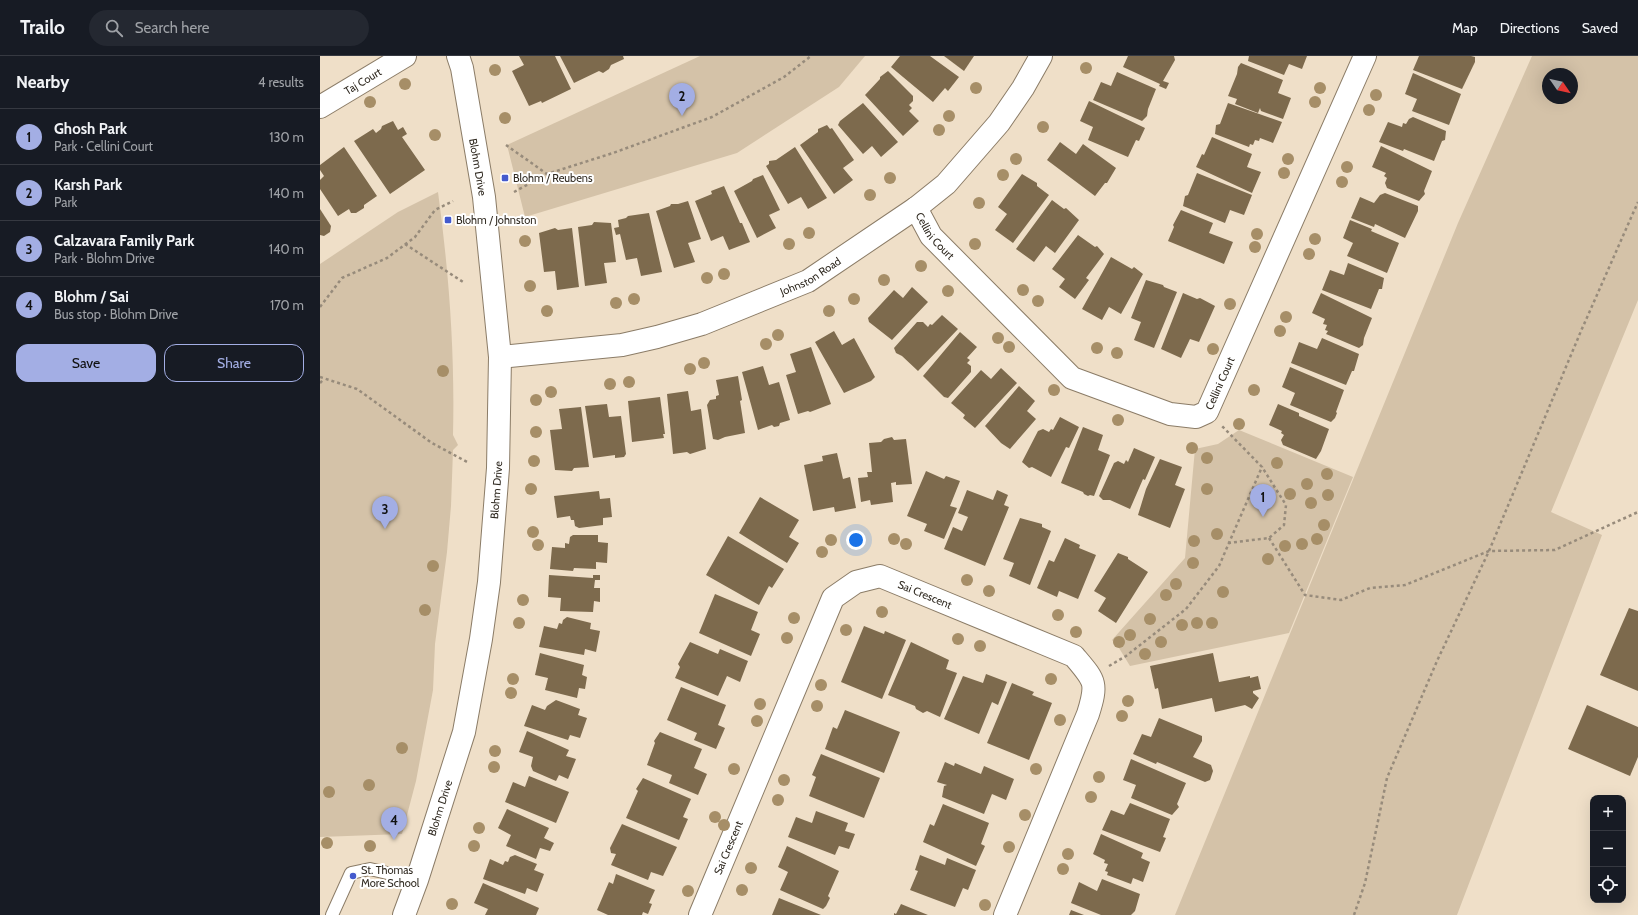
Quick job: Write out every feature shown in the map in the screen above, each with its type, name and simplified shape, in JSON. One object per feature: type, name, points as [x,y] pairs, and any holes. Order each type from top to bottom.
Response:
[{"type":"street","name":"Taj Court","points":[[320,107],[405,56]]},
{"type":"street","name":"Blohm Drive","points":[[404,915],[417,880],[464,732],[481,638],[489,582],[498,468],[500,356],[484,197],[462,68],[458,56]]},
{"type":"street","name":"Johnston Road","points":[[500,356],[622,345],[702,324],[808,281],[916,208],[951,178],[999,123],[1023,88],[1041,56]]},
{"type":"street","name":"Cellini Court","points":[[916,208],[931,236],[1072,378],[1170,414],[1196,417],[1207,412],[1365,56]]},
{"type":"street","name":"Sai Crescent","points":[[700,915],[833,598],[856,582],[880,576],[1074,656],[1091,676]]},
{"type":"street","points":[[1005,915],[1088,714],[1095,693],[1091,676]]},
{"type":"lane","points":[[332,915],[351,873],[370,869],[417,880]]},
{"type":"path","points":[[514,192],[547,174],[613,153],[712,117],[784,77],[811,56]]},
{"type":"path","points":[[506,145],[547,174]]},
{"type":"path","points":[[320,307],[342,278],[387,258],[415,237],[435,210],[453,201]]},
{"type":"path","points":[[1354,915],[1365,884],[1387,778],[1437,661],[1489,551],[1581,331],[1638,202]]},
{"type":"path","points":[[405,244],[463,282]]},
{"type":"path","points":[[320,377],[357,389],[432,443],[469,463]]},
{"type":"path","points":[[320,383],[324,379]]},
{"type":"path","points":[[1207,412],[1240,442],[1262,467],[1286,505],[1284,525],[1269,538],[1228,543]]},
{"type":"path","points":[[1091,676],[1126,656],[1186,610],[1219,566],[1262,467]]},
{"type":"path","points":[[1269,538],[1305,595],[1341,600],[1370,588],[1405,584],[1489,551],[1555,550],[1638,512]]},
{"type":"shaded area","points":[[700,56],[865,56],[839,87],[737,153],[525,217],[507,145]]},
{"type":"shaded area","points":[[1532,56],[1638,56],[1638,300],[1551,512],[1602,535],[1457,915],[1175,915],[1458,223]]},
{"type":"shaded area","points":[[438,192],[445,253],[452,343],[453,435],[458,445],[453,450],[451,506],[447,552],[435,644],[433,690],[416,781],[402,834],[320,837],[320,264],[398,212]]},
{"type":"shaded area","points":[[1239,430],[1353,477],[1289,633],[1130,666],[1119,648],[1112,640],[1185,558],[1195,449],[1218,444]]},
{"type":"building","points":[[519,56],[555,56],[571,89],[542,103],[541,101],[529,106],[512,71],[524,65]]},
{"type":"building","points":[[560,56],[623,56],[624,59],[611,65],[609,69],[603,73],[599,71],[574,83]]},
{"type":"building","points":[[900,56],[930,56],[959,77],[948,91],[945,88],[933,102],[891,67]]},
{"type":"building","points":[[944,56],[974,56],[964,71]]},
{"type":"building","points":[[1128,56],[1174,56],[1175,60],[1163,81],[1169,83],[1166,89],[1159,86],[1160,84],[1123,67]]},
{"type":"building","points":[[1249,56],[1307,56],[1302,69],[1289,64],[1284,75],[1248,61]]},
{"type":"building","points":[[1419,56],[1471,56],[1475,57],[1475,62],[1462,89],[1413,70]]},
{"type":"building","points":[[1241,63],[1283,80],[1278,93],[1291,98],[1283,119],[1261,111],[1260,108],[1258,113],[1235,104],[1237,99],[1228,96],[1237,74],[1238,67]]},
{"type":"building","points":[[888,71],[913,96],[913,101],[909,105],[912,108],[909,111],[919,121],[903,136],[865,95],[880,79],[880,77]]},
{"type":"building","points":[[1117,72],[1156,89],[1148,109],[1147,116],[1142,121],[1093,100],[1101,82],[1111,86]]},
{"type":"building","points":[[1413,73],[1461,94],[1449,125],[1412,111],[1417,99],[1405,94]]},
{"type":"building","points":[[1089,101],[1145,128],[1139,141],[1136,140],[1128,157],[1088,140],[1093,127],[1080,121]]},
{"type":"building","points":[[863,103],[898,142],[881,157],[872,146],[863,154],[838,125],[840,121]]},
{"type":"building","points":[[1228,103],[1282,122],[1273,143],[1260,138],[1259,141],[1255,140],[1253,145],[1250,144],[1249,147],[1215,134],[1216,125],[1220,124]]},
{"type":"building","points":[[1413,117],[1446,131],[1445,140],[1442,141],[1434,161],[1404,149],[1403,151],[1379,142],[1388,122],[1402,127],[1403,123],[1406,124],[1409,119]]},
{"type":"building","points":[[393,121],[398,130],[403,127],[407,134],[402,137],[425,170],[390,194],[354,141],[373,129],[376,133],[382,126]]},
{"type":"building","points":[[827,125],[830,129],[832,128],[854,160],[843,168],[853,180],[834,194],[800,145],[818,132],[818,129]]},
{"type":"building","points":[[1212,137],[1252,154],[1247,167],[1261,172],[1252,193],[1196,167],[1202,154],[1204,155]]},
{"type":"building","points":[[1060,142],[1076,154],[1083,144],[1116,168],[1107,183],[1105,183],[1095,196],[1047,160]]},
{"type":"building","points":[[1381,146],[1432,171],[1424,191],[1425,194],[1419,201],[1387,188],[1385,183],[1387,178],[1384,176],[1386,173],[1372,167]]},
{"type":"building","points":[[344,147],[377,196],[356,213],[351,213],[349,209],[338,216],[320,189],[320,180],[324,176],[320,170],[320,165]]},
{"type":"building","points":[[795,147],[827,198],[808,209],[801,197],[788,204],[766,166],[769,164],[769,161],[776,160]]},
{"type":"building","points":[[1197,173],[1252,195],[1244,215],[1230,210],[1225,223],[1183,206],[1185,196],[1188,195]]},
{"type":"building","points":[[1022,174],[1037,183],[1037,186],[1049,195],[1013,243],[995,230],[1007,214],[998,207]]},
{"type":"building","points":[[763,175],[780,210],[769,215],[776,228],[757,238],[734,191],[753,179]]},
{"type":"building","points":[[724,186],[750,242],[729,250],[723,236],[711,241],[695,201],[712,194],[711,191]]},
{"type":"building","points":[[1385,193],[1418,206],[1418,211],[1405,238],[1375,224],[1374,227],[1351,218],[1360,197],[1374,203],[1380,195]]},
{"type":"building","points":[[1052,200],[1064,209],[1066,208],[1079,220],[1055,253],[1046,246],[1034,262],[1016,249]]},
{"type":"building","points":[[688,201],[701,239],[688,243],[695,262],[674,268],[656,211],[670,206],[671,204],[678,204]]},
{"type":"building","points":[[320,209],[331,226],[330,232],[324,236],[320,235]]},
{"type":"building","points":[[1181,210],[1213,223],[1209,233],[1233,242],[1224,264],[1168,241],[1174,227],[1173,225]]},
{"type":"building","points":[[649,213],[662,272],[641,276],[637,258],[626,260],[620,234],[616,235],[614,228],[619,227],[618,220],[628,216]]},
{"type":"building","points":[[1350,220],[1372,229],[1371,231],[1399,243],[1387,273],[1347,256],[1353,243],[1343,238]]},
{"type":"building","points":[[594,222],[611,223],[616,262],[604,263],[607,283],[585,286],[578,227],[592,225]]},
{"type":"building","points":[[555,228],[558,230],[572,228],[579,287],[557,290],[555,271],[544,272],[539,233]]},
{"type":"building","points":[[1078,235],[1095,247],[1097,246],[1104,254],[1086,278],[1089,280],[1075,299],[1059,287],[1065,279],[1052,269]]},
{"type":"building","points":[[1111,257],[1132,269],[1134,267],[1143,274],[1121,314],[1109,307],[1102,320],[1082,309]]},
{"type":"building","points":[[1348,263],[1384,278],[1382,289],[1379,289],[1371,309],[1322,290],[1330,270],[1344,275]]},
{"type":"building","points":[[1146,280],[1163,285],[1164,287],[1177,292],[1154,348],[1134,340],[1141,322],[1131,318]]},
{"type":"building","points":[[912,287],[928,302],[892,340],[869,322],[868,318],[894,290],[903,298]]},
{"type":"building","points":[[1183,293],[1197,299],[1200,298],[1215,306],[1199,342],[1190,339],[1181,358],[1161,349]]},
{"type":"building","points":[[1321,293],[1372,318],[1364,338],[1363,345],[1359,348],[1326,334],[1328,331],[1325,330],[1327,325],[1323,324],[1325,319],[1312,313]]},
{"type":"building","points":[[942,315],[958,329],[918,371],[902,356],[896,353],[894,348],[917,322],[923,322],[928,327]]},
{"type":"building","points":[[834,331],[842,345],[854,338],[875,377],[871,381],[844,393],[815,342]]},
{"type":"building","points":[[960,332],[977,347],[967,358],[970,360],[967,363],[971,366],[971,372],[948,398],[944,397],[923,376]]},
{"type":"building","points":[[1322,338],[1359,354],[1354,371],[1352,371],[1346,385],[1291,363],[1299,342],[1317,349]]},
{"type":"building","points":[[811,347],[831,404],[810,412],[808,411],[798,414],[786,375],[796,372],[790,354]]},
{"type":"building","points":[[763,366],[769,385],[779,382],[790,420],[780,423],[779,426],[774,427],[772,425],[758,430],[742,372]]},
{"type":"building","points":[[1290,367],[1344,390],[1335,418],[1331,422],[1290,405],[1295,393],[1282,387]]},
{"type":"building","points":[[1001,368],[1017,383],[975,428],[963,418],[965,415],[951,403],[981,370],[991,379]]},
{"type":"building","points":[[738,376],[745,433],[718,440],[713,439],[707,405],[710,400],[716,399],[716,396],[719,395],[716,380]]},
{"type":"building","points":[[1019,386],[1035,401],[1027,411],[1036,419],[1010,449],[1001,443],[985,426]]},
{"type":"building","points":[[688,391],[691,411],[701,409],[706,449],[690,454],[687,452],[673,454],[667,394]]},
{"type":"building","points":[[660,397],[665,434],[663,434],[664,438],[632,442],[628,401]]},
{"type":"building","points":[[607,404],[609,417],[621,416],[626,454],[624,457],[615,458],[615,455],[593,458],[585,406]]},
{"type":"building","points":[[1278,404],[1299,413],[1299,416],[1329,429],[1321,451],[1316,459],[1283,445],[1281,440],[1284,435],[1281,433],[1282,431],[1269,425]]},
{"type":"building","points":[[581,407],[589,467],[574,468],[572,471],[555,470],[550,430],[562,429],[559,409]]},
{"type":"building","points":[[1060,417],[1079,427],[1069,448],[1066,447],[1051,477],[1032,467],[1029,468],[1022,462],[1038,431],[1043,429],[1049,432],[1051,429],[1053,430]]},
{"type":"building","points":[[1083,427],[1103,435],[1098,450],[1110,455],[1094,496],[1088,496],[1083,492],[1061,483]]},
{"type":"building","points":[[892,437],[894,440],[906,439],[912,484],[896,485],[896,482],[891,483],[893,502],[871,505],[870,500],[861,502],[858,478],[868,477],[867,472],[872,472],[869,443],[881,442],[884,439]]},
{"type":"building","points":[[1134,448],[1155,457],[1145,480],[1143,479],[1130,509],[1110,500],[1103,500],[1099,496],[1114,463],[1118,461],[1124,464],[1126,460],[1128,462]]},
{"type":"building","points":[[837,453],[843,479],[850,477],[856,508],[835,512],[834,507],[813,511],[804,465],[823,461],[822,456]]},
{"type":"building","points":[[1160,459],[1182,467],[1175,485],[1185,489],[1170,528],[1138,515],[1146,489]]},
{"type":"building","points":[[926,471],[944,479],[946,476],[960,481],[950,506],[957,508],[944,539],[924,531],[927,524],[907,516]]},
{"type":"building","points":[[967,490],[993,500],[997,490],[1008,495],[1004,505],[1009,507],[985,566],[944,549],[953,527],[962,531],[968,517],[958,513]]},
{"type":"building","points":[[599,491],[600,499],[610,498],[612,517],[603,518],[603,525],[579,528],[575,526],[574,520],[571,520],[570,516],[557,518],[554,496]]},
{"type":"building","points":[[760,497],[799,520],[789,537],[799,543],[787,563],[739,533]]},
{"type":"building","points":[[1020,518],[1042,524],[1042,527],[1051,531],[1030,585],[1009,576],[1014,563],[1003,559]]},
{"type":"building","points":[[573,535],[598,535],[598,542],[608,543],[607,563],[596,562],[596,569],[574,568],[573,571],[550,569],[552,547],[565,548],[565,543],[569,544],[570,537]]},
{"type":"building","points":[[728,536],[784,569],[772,588],[769,586],[759,605],[706,575]]},
{"type":"building","points":[[1065,538],[1080,545],[1079,548],[1096,555],[1078,599],[1059,591],[1057,597],[1037,588],[1049,560],[1054,562]]},
{"type":"building","points":[[1118,553],[1128,557],[1128,559],[1148,572],[1116,623],[1098,611],[1106,598],[1094,591]]},
{"type":"building","points":[[549,575],[593,578],[593,575],[600,575],[600,580],[595,580],[594,588],[600,588],[600,602],[594,601],[593,612],[560,611],[561,598],[548,597]]},
{"type":"building","points":[[715,594],[758,612],[751,630],[760,634],[751,656],[699,633]]},
{"type":"building","points":[[1629,608],[1638,611],[1638,691],[1600,675]]},
{"type":"building","points":[[567,617],[591,623],[590,629],[600,631],[596,652],[585,649],[584,655],[539,647],[544,626],[557,629],[559,623],[562,624],[563,620]]},
{"type":"building","points":[[864,626],[884,634],[885,631],[906,640],[882,699],[841,682]]},
{"type":"building","points":[[690,642],[718,654],[720,649],[748,661],[740,682],[727,676],[718,696],[675,678],[680,667],[678,664]]},
{"type":"building","points":[[911,642],[949,660],[946,669],[957,673],[940,717],[927,711],[923,713],[916,709],[915,706],[888,695]]},
{"type":"building","points":[[540,653],[584,665],[582,675],[587,677],[585,689],[579,688],[577,698],[545,690],[548,678],[535,675]]},
{"type":"building","points":[[1213,653],[1219,682],[1250,676],[1250,678],[1258,676],[1261,689],[1253,691],[1253,693],[1259,698],[1252,709],[1245,705],[1215,712],[1212,698],[1162,709],[1158,688],[1155,689],[1150,666]]},
{"type":"building","points":[[986,674],[1007,682],[998,705],[992,702],[979,734],[944,719],[963,676],[983,683]]},
{"type":"building","points":[[1012,683],[1034,692],[1032,695],[1052,703],[1029,760],[987,743]]},
{"type":"building","points":[[681,687],[726,705],[718,725],[725,728],[716,749],[694,740],[697,733],[667,720]]},
{"type":"building","points":[[556,700],[580,709],[578,715],[587,718],[580,738],[570,735],[568,740],[524,726],[532,705],[545,710],[547,706]]},
{"type":"building","points":[[1587,705],[1638,727],[1638,757],[1630,776],[1568,749]]},
{"type":"building","points":[[845,710],[900,732],[884,773],[825,749],[833,727],[837,729]]},
{"type":"building","points":[[1159,718],[1202,736],[1202,741],[1193,757],[1211,765],[1213,771],[1210,780],[1205,782],[1157,762],[1156,764],[1133,754],[1142,734],[1151,737]]},
{"type":"building","points":[[527,731],[569,750],[566,756],[576,759],[568,779],[559,775],[556,781],[533,771],[531,766],[533,757],[519,752]]},
{"type":"building","points":[[660,732],[702,749],[694,768],[707,774],[698,795],[669,783],[672,775],[647,765],[655,743],[654,741]]},
{"type":"building","points":[[821,754],[880,778],[864,818],[809,796],[816,777],[812,775]]},
{"type":"building","points":[[1131,759],[1186,783],[1177,804],[1179,807],[1172,815],[1131,798],[1136,785],[1123,780]]},
{"type":"building","points":[[945,762],[954,766],[955,763],[981,774],[984,766],[1014,779],[1006,800],[992,794],[984,814],[942,797],[944,786],[947,785],[937,782]]},
{"type":"building","points":[[529,776],[569,792],[556,823],[505,802],[513,782],[525,787]]},
{"type":"building","points":[[643,778],[691,799],[683,817],[688,819],[679,840],[626,818],[638,791],[636,789]]},
{"type":"building","points":[[1130,803],[1170,819],[1163,837],[1166,838],[1160,852],[1102,830],[1111,810],[1124,815]]},
{"type":"building","points":[[943,804],[989,823],[981,844],[985,846],[976,866],[923,842],[930,824],[934,826]]},
{"type":"building","points":[[507,809],[549,828],[544,838],[554,843],[550,851],[540,848],[536,859],[506,846],[511,835],[498,828]]},
{"type":"building","points":[[816,811],[848,823],[845,831],[855,834],[849,849],[839,846],[835,855],[788,837],[796,817],[812,823]]},
{"type":"building","points":[[622,824],[677,847],[663,876],[651,872],[648,880],[611,865],[616,854],[611,853],[610,848]]},
{"type":"building","points":[[1101,834],[1143,853],[1141,858],[1150,862],[1143,882],[1133,878],[1131,884],[1107,875],[1108,872],[1105,871],[1108,864],[1104,863],[1105,860],[1093,854]]},
{"type":"building","points":[[787,846],[839,871],[828,896],[830,898],[823,909],[780,890],[788,872],[778,867]]},
{"type":"building","points":[[515,855],[537,864],[534,870],[544,874],[537,892],[527,888],[525,894],[483,879],[490,859],[503,865],[505,861],[508,862],[510,857]]},
{"type":"building","points":[[920,855],[945,865],[947,858],[976,870],[968,890],[963,888],[955,907],[910,890],[918,871],[915,870]]},
{"type":"building","points":[[616,874],[655,890],[649,903],[652,904],[648,914],[643,912],[642,915],[608,915],[597,910],[609,882],[613,884]]},
{"type":"building","points":[[1102,879],[1140,894],[1135,911],[1131,915],[1101,915],[1071,903],[1079,882],[1097,891]]},
{"type":"building","points":[[483,883],[539,908],[536,915],[485,915],[488,909],[474,903]]},
{"type":"building","points":[[779,898],[821,915],[772,915]]},
{"type":"building","points":[[901,904],[928,915],[894,915]]},
{"type":"building","points":[[1071,910],[1084,915],[1069,915]]},
{"type":"place","name":"Karsh Park","points":[[682,116]]},
{"type":"place","name":"Blohm / Reubens","points":[[505,178]]},
{"type":"place","name":"Blohm / Johnston","points":[[448,220]]},
{"type":"place","name":"Ghosh Park","points":[[1263,517]]},
{"type":"place","name":"Calzavara Family Park","points":[[385,529]]},
{"type":"place","name":"Blohm / Sai","points":[[394,840]]},
{"type":"place","name":"St. Thomas More School","points":[[353,876]]}]
